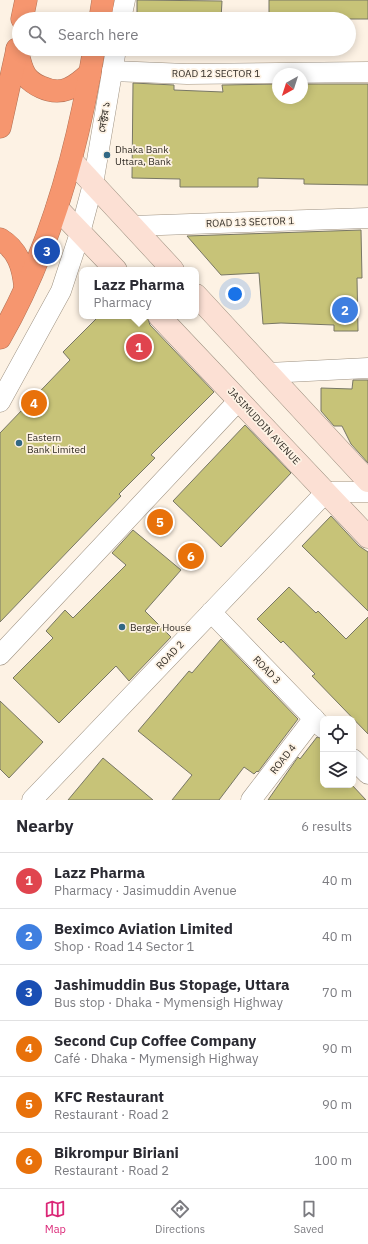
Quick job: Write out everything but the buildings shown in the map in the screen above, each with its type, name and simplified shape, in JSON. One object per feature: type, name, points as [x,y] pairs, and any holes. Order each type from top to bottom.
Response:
[{"type":"highway","points":[[23,12],[26,0]]},
{"type":"highway","points":[[101,12],[103,0]]},
{"type":"highway","points":[[0,127],[15,56]]},
{"type":"highway","points":[[21,56],[26,76],[36,85],[50,91],[62,91],[76,85],[90,73]]},
{"type":"highway","points":[[0,338],[25,287],[57,208],[72,161],[93,56]]},
{"type":"highway","points":[[0,239],[13,249],[20,261],[25,287]]},
{"type":"street","points":[[122,12],[125,0]]},
{"type":"street","name":"সেক্টর ১","points":[[0,402],[61,291],[80,233],[93,184],[115,56]]},
{"type":"street","name":"ROAD 12 SECTOR 1","points":[[112,71],[188,74],[368,72]]},
{"type":"street","points":[[72,161],[170,267]]},
{"type":"street","points":[[57,208],[113,267]]},
{"type":"street","name":"ROAD 13 SECTOR 1","points":[[132,226],[368,218]]},
{"type":"street","points":[[199,298],[368,481]]},
{"type":"street","name":"JASIMUDDIN AVENUE","points":[[162,319],[368,537]]},
{"type":"street","points":[[268,373],[368,368]]},
{"type":"street","points":[[0,655],[239,400]]},
{"type":"street","points":[[326,492],[368,492]]},
{"type":"street","name":"ROAD 2","points":[[32,800],[326,492]]},
{"type":"street","name":"ROAD 3","points":[[211,612],[319,723]]},
{"type":"street","name":"ROAD 4","points":[[251,800],[319,723]]},
{"type":"street","points":[[356,762],[368,774]]},
{"type":"place","name":"Dhaka Bank Uttara, Bank","points":[[107,155]]},
{"type":"place","name":"Jashimuddin Bus Stopage, Uttara","points":[[47,251]]},
{"type":"place","name":"Beximco Aviation Limited","points":[[345,310]]},
{"type":"place","name":"Lazz Pharma","points":[[139,347]]},
{"type":"place","name":"Second Cup Coffee Company","points":[[34,403]]},
{"type":"place","name":"Eastern Bank Limited","points":[[19,443]]},
{"type":"place","name":"KFC Restaurant","points":[[160,522]]},
{"type":"place","name":"Bikrompur Biriani","points":[[191,556]]},
{"type":"place","name":"Berger House","points":[[122,627]]}]
